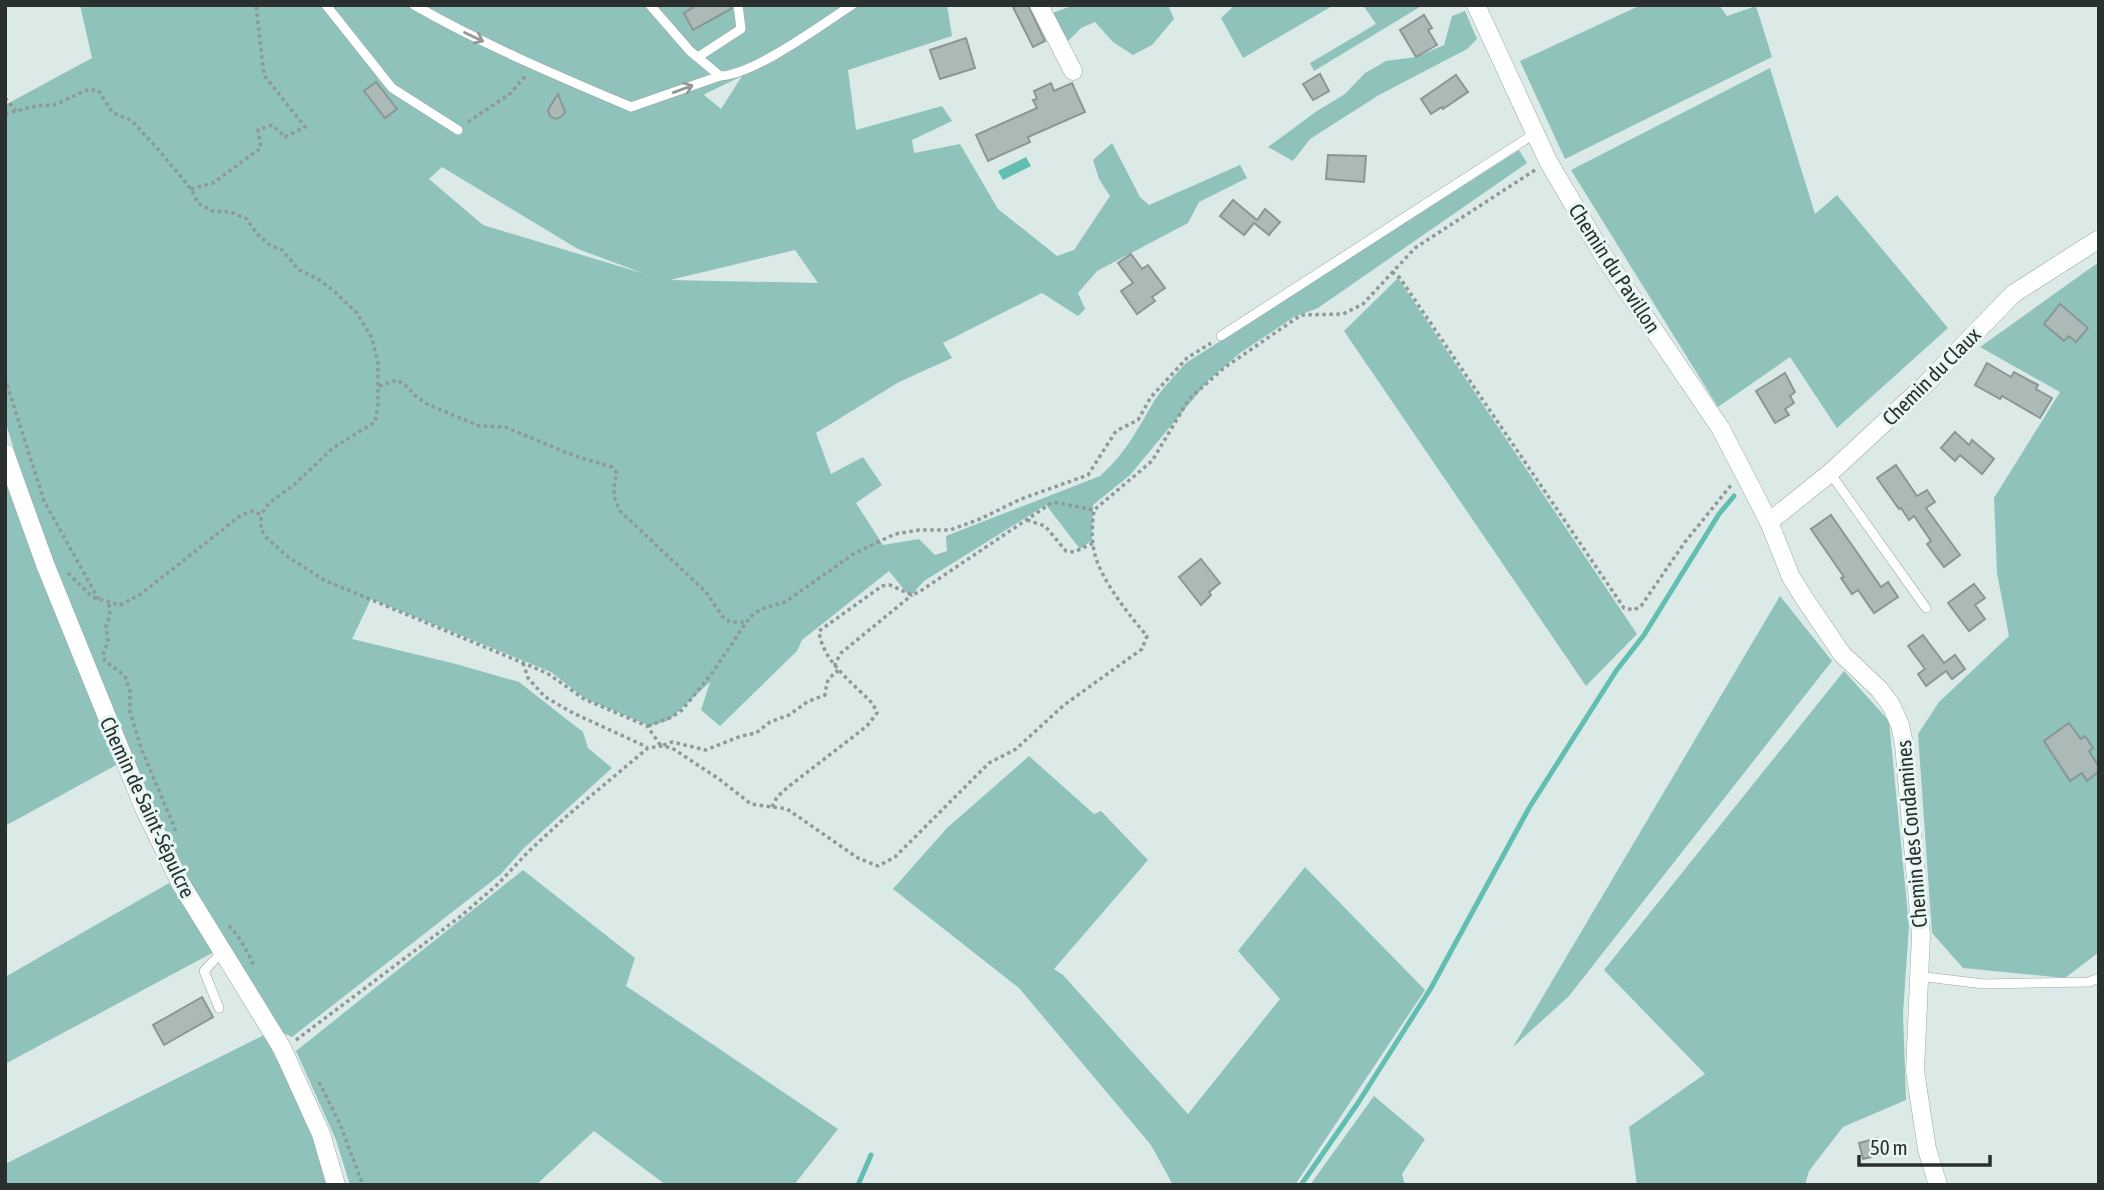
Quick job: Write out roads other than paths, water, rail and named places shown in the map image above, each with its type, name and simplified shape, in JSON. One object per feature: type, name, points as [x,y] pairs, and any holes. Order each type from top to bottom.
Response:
[{"type":"street","points":[[1039,5],[1073,71]]},
{"type":"street","name":"Chemin du Pavillon","points":[[1476,5],[1534,134],[1549,161],[1604,255],[1721,429],[1769,522]]},
{"type":"street","name":"Chemin du Claux","points":[[1769,522],[1830,473],[1926,384],[2012,294],[2099,239]]},
{"type":"street","name":"Chemin de Saint-Sépulcre","points":[[5,453],[45,564],[144,808],[181,884],[282,1048],[321,1134],[336,1185]]},
{"type":"street","name":"Chemin des Condamines","points":[[1769,522],[1791,577],[1804,598],[1842,654],[1879,689],[1891,705],[1900,725],[1904,744],[1920,935],[1915,1071],[1927,1149],[1938,1185]]},
{"type":"lane","points":[[326,5],[392,88],[458,130]]},
{"type":"lane","points":[[414,5],[534,65],[631,107],[720,76],[732,75],[768,57],[852,5]]},
{"type":"lane","points":[[650,5],[698,57],[720,76]]},
{"type":"lane","points":[[698,57],[741,29],[738,5]]},
{"type":"lane","points":[[1222,336],[1534,134]]},
{"type":"lane","points":[[1830,473],[1926,608]]},
{"type":"lane","points":[[219,1008],[204,971],[222,952]]},
{"type":"lane","points":[[1918,976],[1984,984],[2089,982],[2099,978]]},
{"type":"waterway","points":[[1301,1185],[1358,1103],[1431,988],[1529,808],[1616,671],[1644,635],[1719,514],[1734,496]]},
{"type":"waterway","points":[[858,1185],[871,1155]]}]
